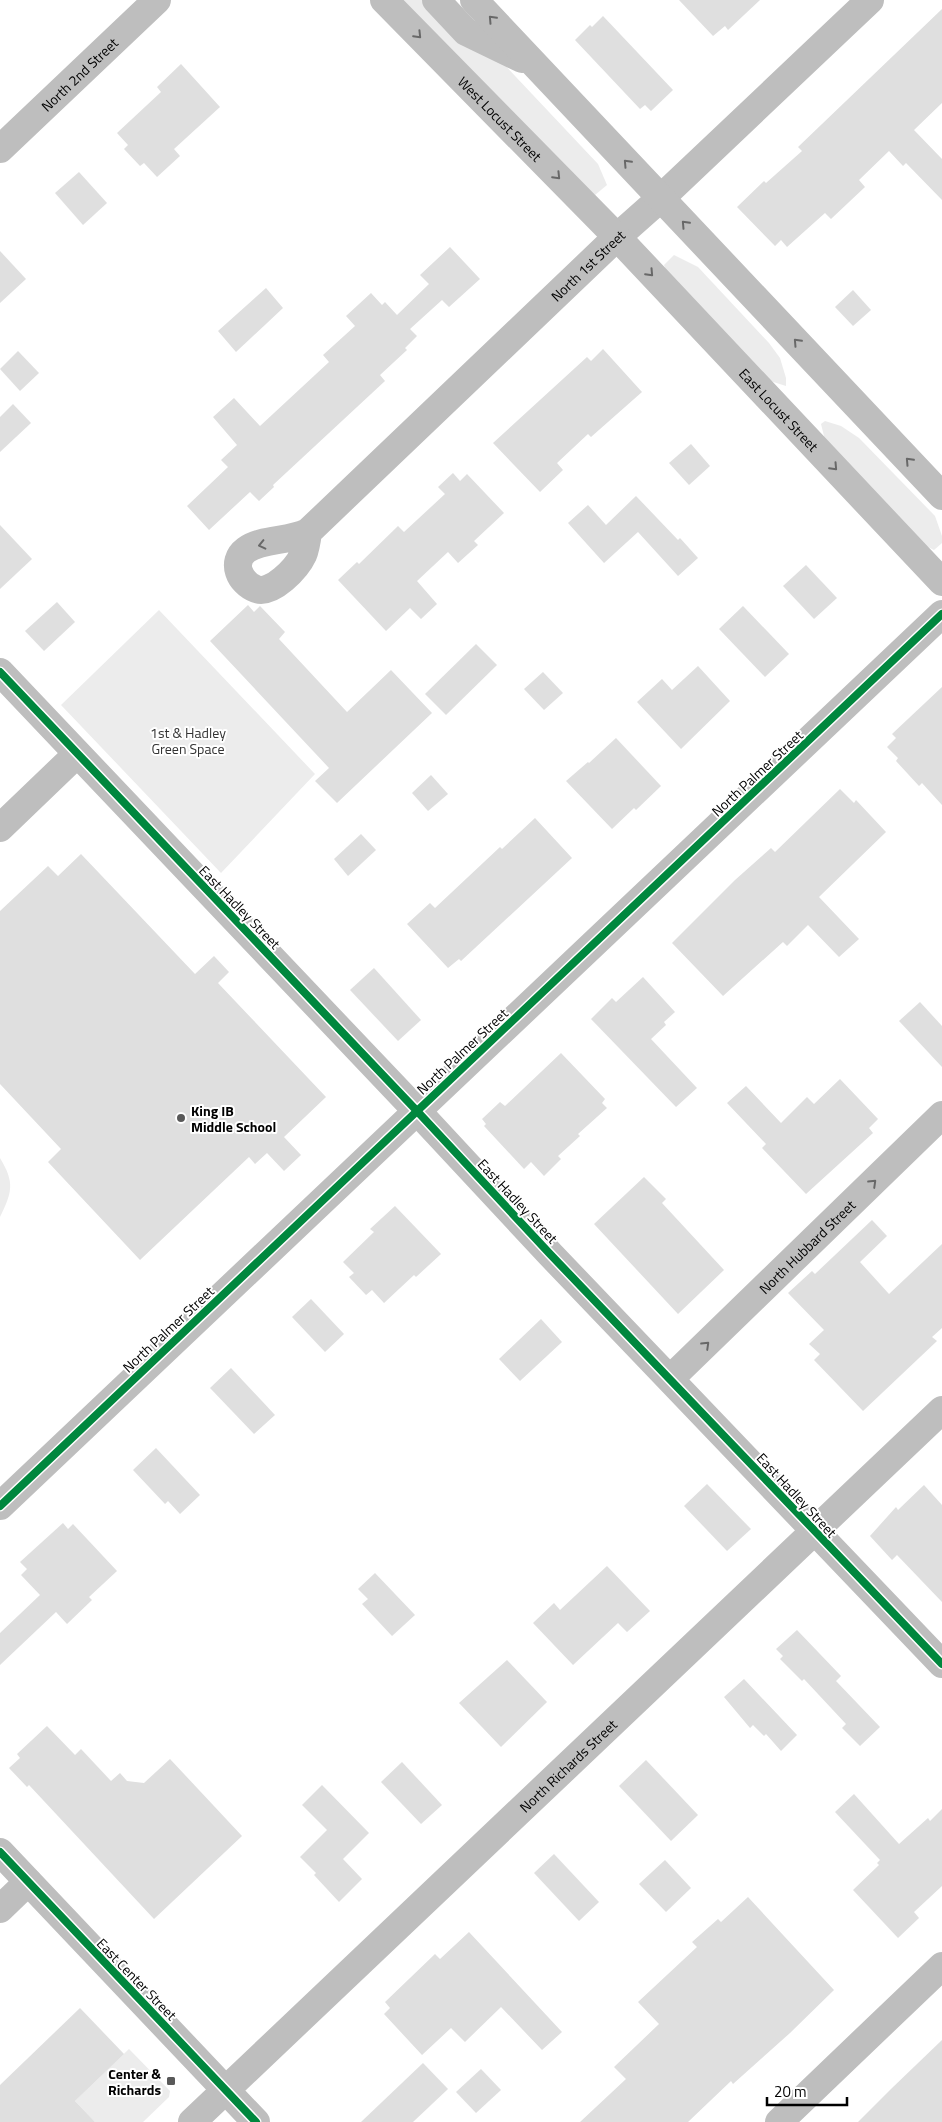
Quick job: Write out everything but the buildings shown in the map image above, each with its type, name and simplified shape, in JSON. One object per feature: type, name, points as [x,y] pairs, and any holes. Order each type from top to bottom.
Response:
[{"type":"street","name":"North 2nd Street","points":[[0,149],[157,0]]},
{"type":"street","name":"West Locust Street","points":[[384,0],[617,237]]},
{"type":"street","points":[[436,0],[466,32],[537,67]]},
{"type":"street","points":[[474,0],[942,496]]},
{"type":"street","name":"North 1st Street","points":[[308,532],[617,237],[661,198],[870,0]]},
{"type":"street","name":"East Locust Street","points":[[617,237],[942,582]]},
{"type":"street","name":"North Palmer Street","points":[[0,1506],[942,614]]},
{"type":"street","name":"East Hadley Street","points":[[0,672],[417,1111],[550,1254],[671,1378],[813,1531],[942,1664]]},
{"type":"street","points":[[0,828],[78,754]]},
{"type":"street","name":"North Hubbard Street","points":[[671,1378],[942,1115]]},
{"type":"street","name":"North Richards Street","points":[[192,2122],[942,1410]]},
{"type":"street","name":"East Center Street","points":[[0,1852],[256,2122]]},
{"type":"street","points":[[0,1909],[28,1882]]},
{"type":"street","points":[[779,2122],[942,1966]]},
{"type":"green space","points":[[401,0],[426,0],[500,60],[598,164],[607,185],[595,195],[572,179]]},
{"type":"green space","points":[[674,255],[698,267],[769,343],[780,358],[786,378],[786,386],[767,380],[669,279],[664,265]]},
{"type":"green space","points":[[825,421],[841,426],[859,438],[935,516],[942,536],[942,543],[934,550],[918,542],[826,444],[821,424]]},
{"type":"green space","name":"1st & Hadley Green Space","points":[[159,610],[315,774],[221,873],[61,705]]},
{"type":"green space","points":[[0,1158],[8,1174],[10,1188],[0,1217]]},
{"type":"green space","points":[[129,2049],[170,2091],[169,2097],[143,2122],[95,2122],[75,2101]]},
{"type":"cycle path","points":[[0,1506],[942,614]]},
{"type":"cycle path","points":[[0,672],[417,1111],[550,1254],[942,1664]]},
{"type":"cycle path","points":[[0,1852],[256,2122]]},
{"type":"place","name":"King IB Middle School","points":[[181,1118]]},
{"type":"place","name":"Center & Richards","points":[[171,2081]]}]
